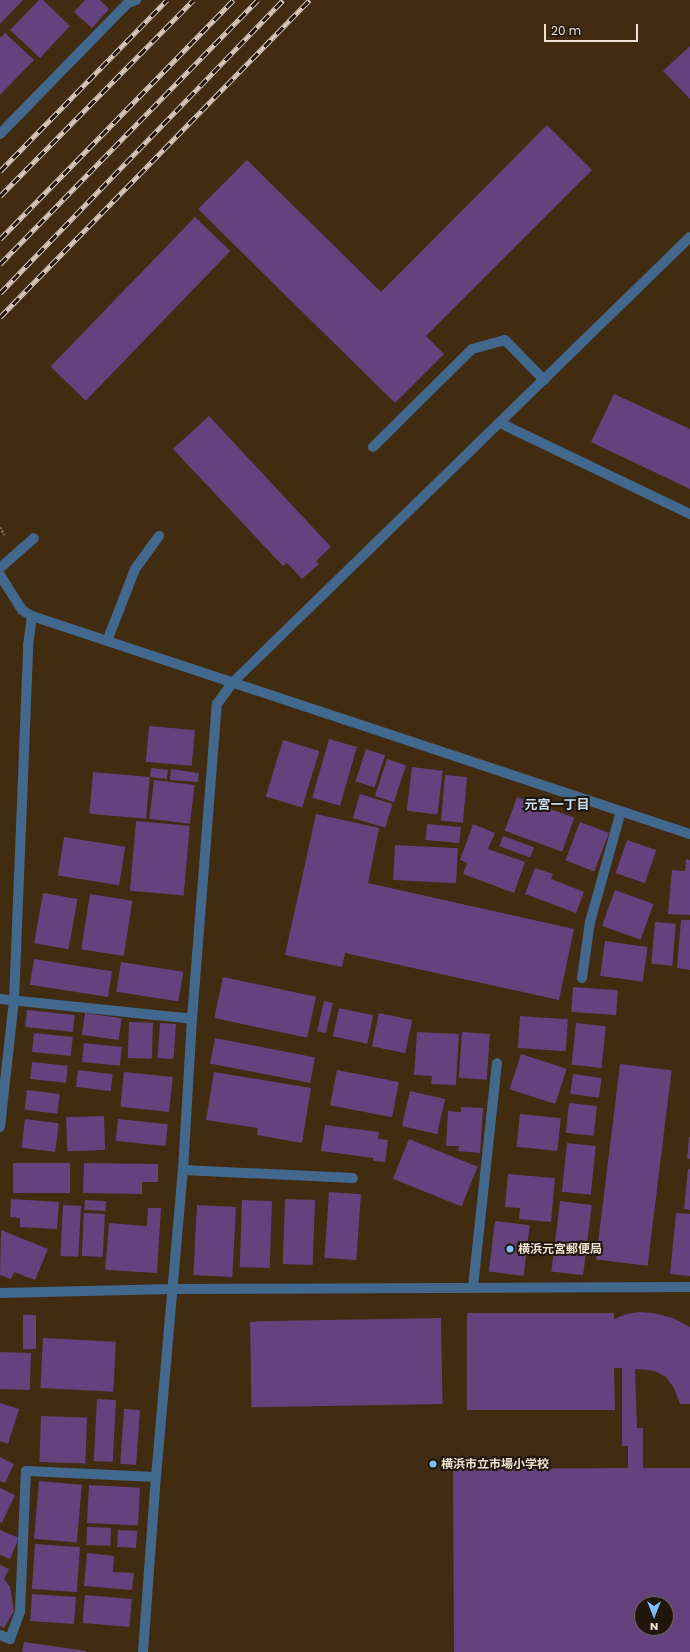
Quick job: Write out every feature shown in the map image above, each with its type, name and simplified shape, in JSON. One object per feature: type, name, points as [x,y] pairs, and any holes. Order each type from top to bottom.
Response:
[{"type":"street","points":[[1,132],[132,2]]},
{"type":"street","points":[[144,1652],[156,1477],[183,1170],[192,1019],[217,704],[232,683],[690,237]]},
{"type":"street","points":[[373,447],[472,349],[505,340],[544,380]]},
{"type":"street","points":[[500,423],[690,514]]},
{"type":"street","points":[[107,642],[135,569],[159,536]]},
{"type":"street","points":[[0,568],[34,538]]},
{"type":"street","points":[[0,575],[22,610],[32,616],[690,834]]},
{"type":"street","points":[[0,1127],[14,1001],[28,645],[32,616]]},
{"type":"street","points":[[582,978],[590,922],[621,811]]},
{"type":"street","points":[[0,1000],[192,1019]]},
{"type":"street","points":[[473,1287],[497,1063]]},
{"type":"street","points":[[183,1170],[353,1178]]},
{"type":"street","points":[[0,1293],[173,1289],[690,1287]]},
{"type":"street","points":[[0,1635],[10,1639],[20,1612],[26,1471],[156,1477]]},
{"type":"building","points":[[0,0],[23,0],[0,24]]},
{"type":"building","points":[[39,0],[43,0],[70,26],[40,58],[10,30]]},
{"type":"building","points":[[85,0],[100,0],[109,9],[92,28],[74,12]]},
{"type":"building","points":[[5,33],[34,60],[0,95],[0,38]]},
{"type":"building","points":[[690,46],[690,99],[663,71]]},
{"type":"building","points":[[547,125],[592,170],[426,336],[444,354],[395,403],[198,209],[247,160],[381,292]]},
{"type":"building","points":[[195,217],[230,251],[86,401],[51,367]]},
{"type":"building","points":[[614,394],[690,429],[690,489],[591,442]]},
{"type":"building","points":[[209,416],[331,547],[316,561],[319,564],[302,579],[287,563],[283,566],[173,449]]},
{"type":"building","points":[[149,726],[195,730],[192,766],[146,762]]},
{"type":"building","points":[[329,739],[357,747],[340,806],[312,798]]},
{"type":"building","points":[[283,740],[319,751],[302,808],[266,796]]},
{"type":"building","points":[[366,749],[385,755],[375,788],[355,781]]},
{"type":"building","points":[[387,759],[406,765],[394,802],[375,796]]},
{"type":"building","points":[[412,767],[443,771],[437,814],[407,811]]},
{"type":"building","points":[[151,768],[168,770],[167,779],[150,777]]},
{"type":"building","points":[[171,769],[199,773],[198,782],[170,780]]},
{"type":"building","points":[[93,772],[150,777],[146,819],[89,814]]},
{"type":"building","points":[[445,775],[467,777],[463,823],[441,821]]},
{"type":"building","points":[[154,780],[195,785],[190,824],[149,819]]},
{"type":"building","points":[[360,794],[393,804],[385,828],[353,818]]},
{"type":"building","points":[[517,797],[574,818],[562,852],[505,831]]},
{"type":"building","points":[[316,814],[379,828],[368,883],[574,929],[559,1000],[345,953],[342,967],[285,955]]},
{"type":"building","points":[[136,821],[190,826],[184,895],[130,891]]},
{"type":"building","points":[[580,822],[609,833],[594,871],[565,860]]},
{"type":"building","points":[[427,824],[461,827],[459,843],[426,840]]},
{"type":"building","points":[[473,824],[495,833],[488,849],[525,862],[514,893],[463,874],[467,863],[460,860]]},
{"type":"building","points":[[503,836],[534,847],[530,858],[499,846]]},
{"type":"building","points":[[64,837],[125,847],[119,885],[58,876]]},
{"type":"building","points":[[627,840],[656,850],[645,883],[616,873]]},
{"type":"building","points":[[395,845],[458,848],[456,883],[393,880]]},
{"type":"building","points":[[686,859],[690,860],[690,915],[668,914],[672,870],[685,871]]},
{"type":"building","points":[[535,868],[553,874],[551,879],[584,892],[576,913],[525,894]]},
{"type":"building","points":[[615,890],[654,904],[641,940],[602,926]]},
{"type":"building","points":[[43,893],[77,899],[69,949],[34,943]]},
{"type":"building","points":[[90,894],[132,901],[124,956],[81,949]]},
{"type":"building","points":[[681,920],[690,920],[690,970],[677,968]]},
{"type":"building","points":[[655,922],[676,924],[672,966],[651,964]]},
{"type":"building","points":[[605,941],[648,947],[643,982],[600,976]]},
{"type":"building","points":[[34,959],[112,971],[108,997],[30,985]]},
{"type":"building","points":[[121,962],[183,972],[179,1001],[116,992]]},
{"type":"building","points":[[223,977],[316,997],[307,1038],[214,1018]]},
{"type":"building","points":[[573,987],[618,990],[616,1015],[571,1012]]},
{"type":"building","points":[[324,1001],[333,1003],[326,1033],[317,1031]]},
{"type":"building","points":[[339,1008],[373,1015],[367,1044],[333,1036]]},
{"type":"building","points":[[27,1010],[75,1015],[73,1032],[25,1027]]},
{"type":"building","points":[[85,1013],[122,1018],[119,1040],[82,1035]]},
{"type":"building","points":[[379,1013],[412,1020],[405,1053],[372,1046]]},
{"type":"building","points":[[520,1016],[568,1019],[566,1051],[518,1048]]},
{"type":"building","points":[[129,1022],[153,1023],[152,1059],[128,1058]]},
{"type":"building","points":[[160,1023],[176,1024],[174,1059],[158,1058]]},
{"type":"building","points":[[576,1023],[606,1026],[601,1068],[572,1065]]},
{"type":"building","points":[[417,1032],[459,1034],[456,1085],[431,1084],[432,1076],[414,1075]]},
{"type":"building","points":[[462,1032],[490,1034],[487,1080],[459,1078]]},
{"type":"building","points":[[34,1033],[73,1037],[71,1056],[32,1052]]},
{"type":"building","points":[[215,1038],[315,1057],[310,1083],[210,1064]]},
{"type":"building","points":[[84,1043],[122,1047],[120,1066],[82,1062]]},
{"type":"building","points":[[521,1054],[567,1069],[555,1104],[510,1089]]},
{"type":"building","points":[[32,1062],[68,1066],[66,1083],[30,1079]]},
{"type":"building","points":[[620,1064],[672,1070],[648,1266],[596,1260]]},
{"type":"building","points":[[78,1070],[113,1074],[111,1091],[76,1087]]},
{"type":"building","points":[[337,1070],[399,1082],[392,1117],[330,1105]]},
{"type":"building","points":[[124,1072],[173,1077],[169,1112],[120,1107]]},
{"type":"building","points":[[214,1072],[311,1088],[302,1143],[257,1135],[258,1128],[206,1120]]},
{"type":"building","points":[[573,1074],[602,1078],[599,1098],[570,1094]]},
{"type":"building","points":[[27,1090],[60,1094],[57,1114],[25,1110]]},
{"type":"building","points":[[410,1091],[445,1099],[437,1134],[402,1126]]},
{"type":"building","points":[[569,1103],[597,1106],[594,1136],[566,1133]]},
{"type":"building","points":[[461,1107],[483,1108],[480,1153],[458,1151],[459,1146],[446,1146],[448,1111],[461,1112]]},
{"type":"building","points":[[520,1114],[561,1118],[557,1151],[517,1147]]},
{"type":"building","points":[[104,1116],[105,1150],[67,1151],[66,1117]]},
{"type":"building","points":[[25,1119],[59,1123],[55,1152],[21,1148]]},
{"type":"building","points":[[118,1119],[168,1124],[165,1146],[116,1141]]},
{"type":"building","points":[[325,1125],[379,1132],[378,1139],[388,1140],[385,1162],[373,1161],[373,1158],[321,1151]]},
{"type":"building","points":[[689,1137],[690,1159],[687,1159]]},
{"type":"building","points":[[409,1139],[478,1167],[462,1207],[393,1179]]},
{"type":"building","points":[[567,1143],[596,1146],[591,1195],[562,1192]]},
{"type":"building","points":[[13,1163],[70,1163],[70,1193],[13,1193]]},
{"type":"building","points":[[84,1163],[158,1164],[158,1182],[142,1182],[142,1194],[83,1193]]},
{"type":"building","points":[[688,1169],[690,1169],[690,1210],[684,1209]]},
{"type":"building","points":[[508,1174],[555,1178],[551,1222],[519,1219],[520,1208],[505,1207]]},
{"type":"building","points":[[329,1192],[361,1194],[356,1260],[324,1258]]},
{"type":"building","points":[[11,1199],[59,1202],[57,1229],[20,1227],[20,1218],[10,1217]]},
{"type":"building","points":[[285,1199],[315,1200],[313,1265],[283,1264]]},
{"type":"building","points":[[85,1200],[106,1201],[105,1211],[84,1210]]},
{"type":"building","points":[[242,1200],[272,1201],[270,1268],[240,1267]]},
{"type":"building","points":[[560,1201],[592,1205],[583,1275],[551,1271]]},
{"type":"building","points":[[63,1205],[81,1206],[78,1257],[60,1256]]},
{"type":"building","points":[[197,1205],[236,1207],[232,1277],[193,1275]]},
{"type":"building","points":[[148,1208],[161,1208],[157,1273],[105,1270],[109,1223],[147,1226]]},
{"type":"building","points":[[84,1213],[105,1214],[103,1257],[82,1256]]},
{"type":"building","points":[[676,1213],[690,1214],[690,1276],[670,1274]]},
{"type":"building","points":[[495,1221],[530,1225],[524,1276],[489,1272]]},
{"type":"building","points":[[1,1230],[48,1249],[35,1280],[14,1272],[11,1279],[0,1275]]},
{"type":"building","points":[[639,1312],[653,1313],[673,1318],[690,1327],[690,1404],[680,1404],[674,1388],[666,1377],[657,1372],[635,1369],[637,1428],[643,1428],[643,1468],[690,1468],[690,1652],[454,1652],[453,1469],[628,1468],[628,1446],[622,1446],[622,1368],[614,1368],[615,1410],[467,1410],[467,1313],[614,1313],[614,1319],[627,1314]]},
{"type":"building","points":[[23,1315],[36,1315],[36,1349],[23,1349]]},
{"type":"building","points":[[441,1318],[443,1404],[252,1407],[250,1321]]},
{"type":"building","points":[[43,1338],[116,1342],[113,1392],[40,1388]]},
{"type":"building","points":[[0,1352],[31,1353],[30,1390],[0,1389]]},
{"type":"building","points":[[97,1399],[116,1400],[113,1462],[94,1461]]},
{"type":"building","points":[[0,1403],[19,1409],[8,1444],[0,1441]]},
{"type":"building","points":[[124,1409],[140,1410],[136,1465],[120,1464]]},
{"type":"building","points":[[41,1416],[87,1418],[85,1464],[39,1462]]},
{"type":"building","points":[[0,1457],[14,1464],[5,1483],[0,1481]]},
{"type":"building","points":[[39,1481],[82,1485],[77,1543],[34,1539]]},
{"type":"building","points":[[89,1485],[140,1488],[138,1526],[87,1523]]},
{"type":"building","points":[[0,1488],[15,1495],[2,1523],[0,1522]]},
{"type":"building","points":[[87,1527],[111,1528],[110,1546],[86,1545]]},
{"type":"building","points":[[0,1530],[19,1538],[10,1559],[0,1555]]},
{"type":"building","points":[[118,1530],[137,1531],[136,1548],[117,1547]]},
{"type":"building","points":[[35,1544],[80,1547],[77,1592],[32,1589]]},
{"type":"building","points":[[87,1553],[114,1556],[113,1572],[134,1573],[132,1590],[84,1586]]},
{"type":"building","points":[[0,1565],[9,1569],[4,1579],[10,1587],[14,1611],[4,1628],[0,1626]]},
{"type":"building","points":[[32,1594],[76,1597],[74,1624],[30,1621]]},
{"type":"building","points":[[85,1595],[132,1599],[129,1627],[83,1623]]},
{"type":"building","points":[[24,1642],[86,1651],[86,1652],[22,1652]]},
{"type":"railway","points":[[0,171],[167,0]]},
{"type":"railway","points":[[0,196],[193,0]]},
{"type":"railway","points":[[0,239],[233,0]]},
{"type":"railway","points":[[0,264],[258,0]]},
{"type":"railway","points":[[0,293],[283,0]]},
{"type":"railway","points":[[0,317],[309,0]]},
{"type":"place","name":"横浜元宮郵便局","points":[[510,1249]]},
{"type":"place","name":"横浜市立市場小学校","points":[[433,1464]]},
{"type":"district","name":"元宮一丁目","points":[[557,805]]}]
